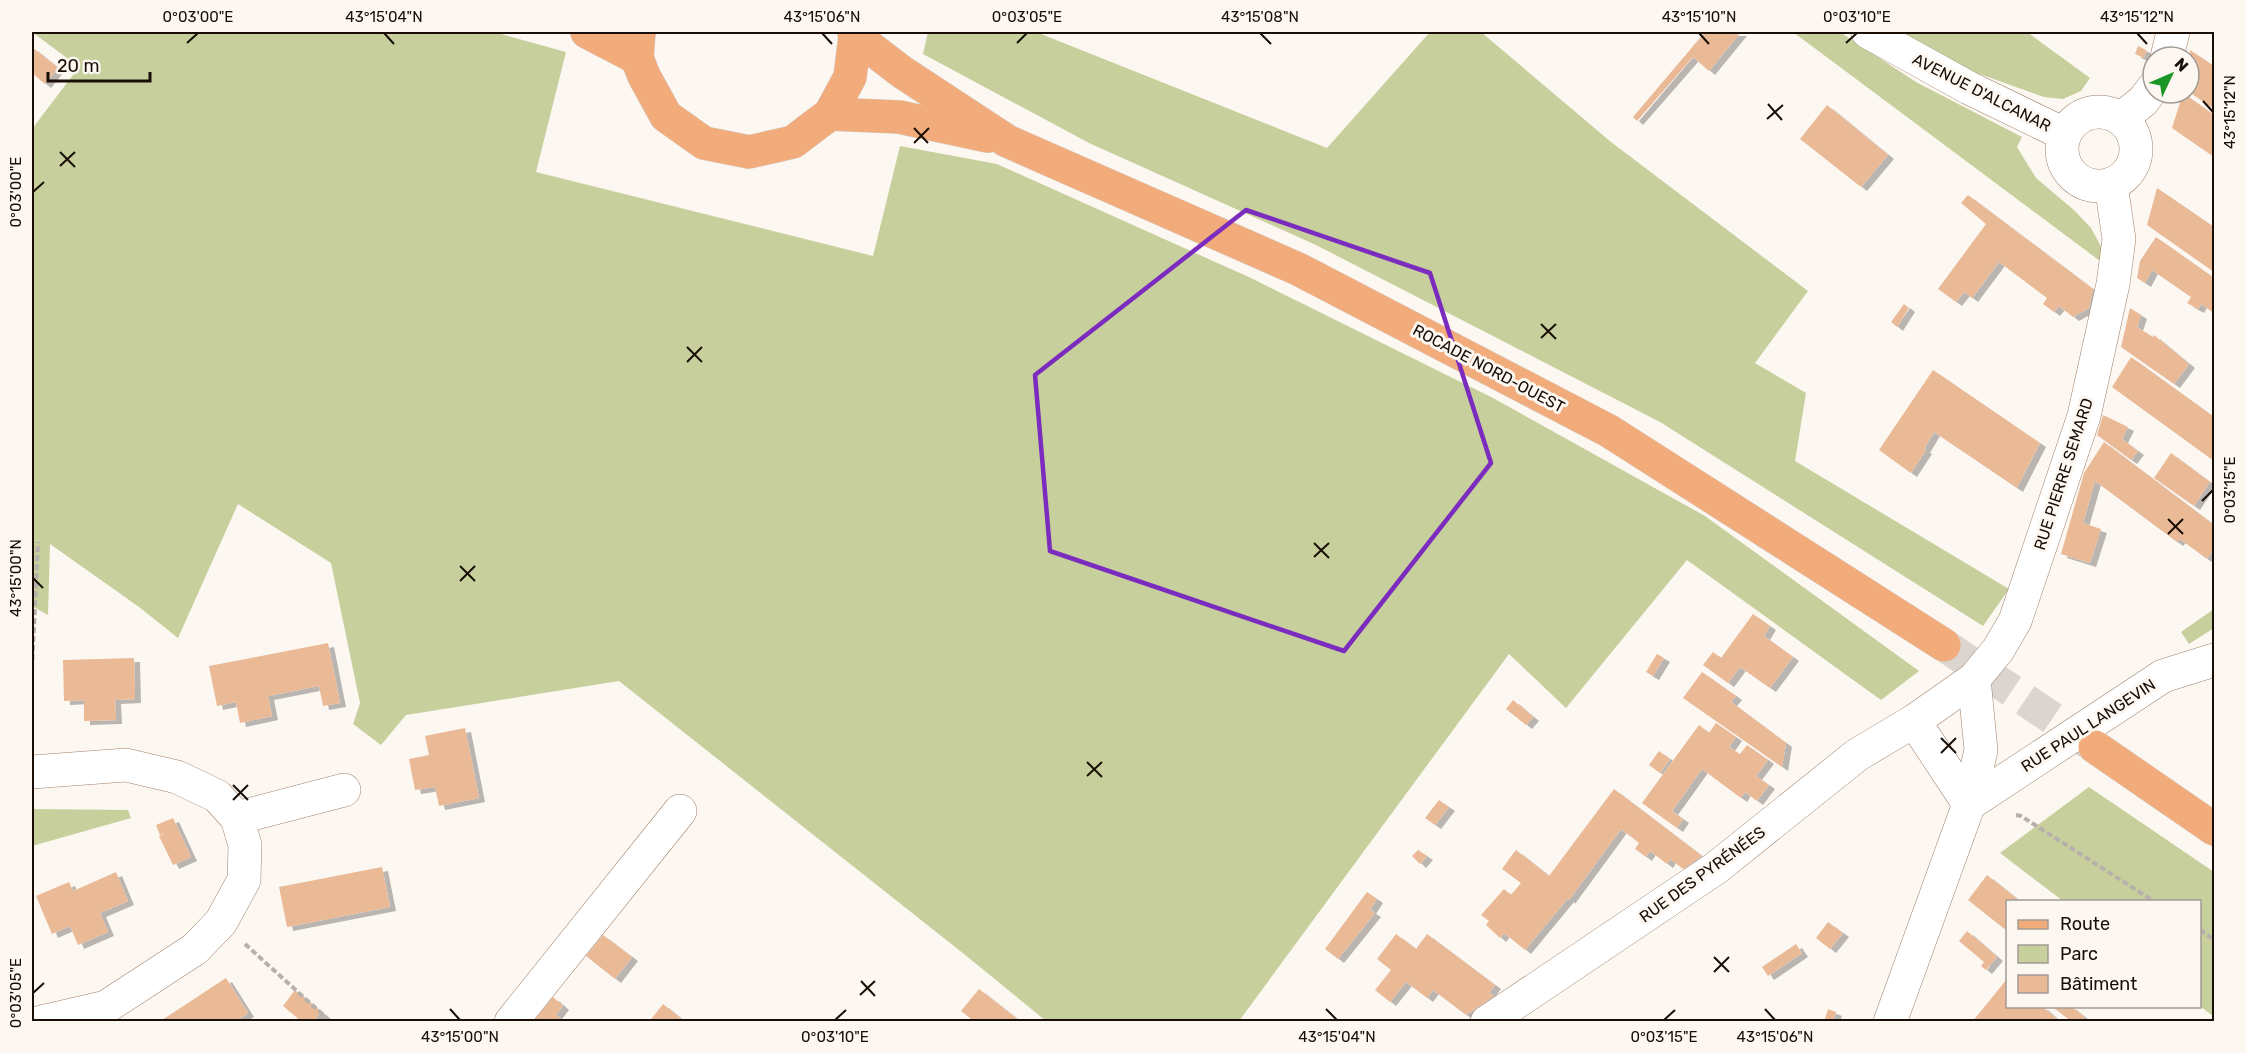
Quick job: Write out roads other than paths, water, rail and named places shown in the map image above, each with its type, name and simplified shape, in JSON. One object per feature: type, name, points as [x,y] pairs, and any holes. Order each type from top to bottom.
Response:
[{"type":"main road","points":[[587,32],[638,45],[644,76],[666,116],[704,143],[749,152],[794,142],[830,114],[850,77],[855,34]]},
{"type":"main road","name":"ROCADE NORD-OUEST","points":[[855,34],[902,72],[1008,141],[1298,268],[1609,431],[1944,645]]},
{"type":"main road","name":"ROCADE NORD-OUEST","points":[[830,114],[899,117],[1008,141]]},
{"type":"main road","points":[[2095,747],[2214,829]]},
{"type":"street","name":"AVENUE D'ALCANAR","points":[[1868,32],[1970,88],[2064,134]]},
{"type":"street","points":[[2121,119],[2141,103]]},
{"type":"street","points":[[2089,113],[2111,114],[2121,119],[2129,127],[2134,137],[2136,149],[2130,170],[2111,184],[2100,186],[2076,179],[2068,170],[2063,158],[2064,134],[2070,125],[2089,113]]},
{"type":"street","name":"RUE PIERRE SEMARD","points":[[1914,721],[1974,679],[1998,650],[2015,621],[2084,416],[2113,284],[2119,239],[2111,184]]},
{"type":"street","name":"RUE PAUL LANGEVIN","points":[[1969,804],[2163,676],[2214,660]]},
{"type":"street","points":[[1890,1022],[1969,804],[1981,750],[1974,679]]},
{"type":"street","points":[[1914,721],[1969,804]]},
{"type":"street","name":"RUE DES PYRÉNÉES","points":[[1487,1022],[1716,868],[1857,755],[1914,721]]},
{"type":"street","points":[[32,772],[126,765],[177,777],[217,796],[237,818],[245,845],[244,879],[221,922],[195,950],[106,1007],[41,1022]]},
{"type":"street","points":[[237,818],[344,790]]},
{"type":"street","points":[[511,1022],[680,811]]},
{"type":"tunnel","points":[[1944,645],[2095,747]]}]
